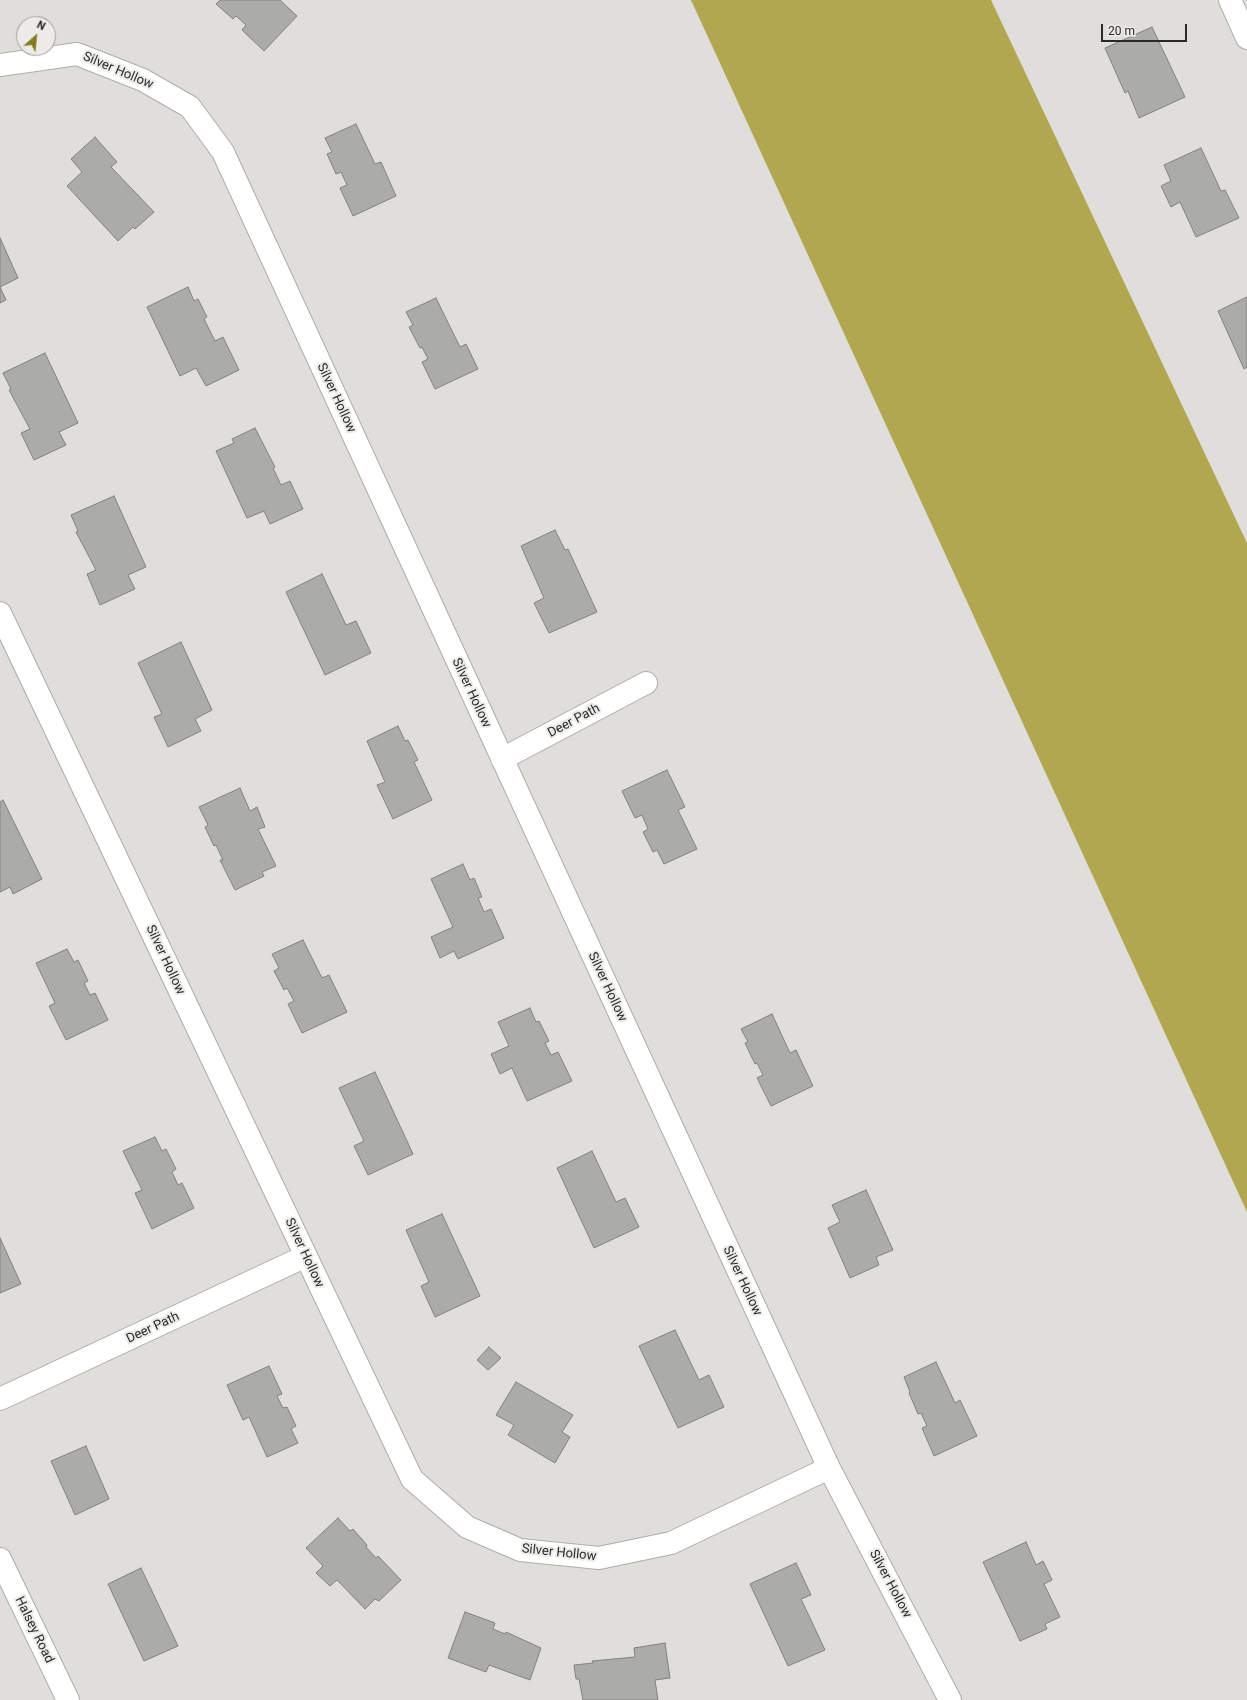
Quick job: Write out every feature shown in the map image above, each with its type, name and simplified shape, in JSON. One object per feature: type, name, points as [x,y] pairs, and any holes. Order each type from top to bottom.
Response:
[{"type":"street","points":[[1230,0],[1247,38]]},
{"type":"street","name":"Silver Hollow","points":[[0,65],[77,54],[143,80],[190,107],[223,152],[829,1468],[950,1700]]},
{"type":"street","name":"Silver Hollow","points":[[0,613],[412,1479],[467,1527],[520,1550],[599,1558],[671,1543],[829,1468]]},
{"type":"street","name":"Deer Path","points":[[502,759],[646,683]]},
{"type":"street","name":"Deer Path","points":[[0,1399],[306,1256]]},
{"type":"street","name":"Halsey Road","points":[[0,1559],[68,1700]]},
{"type":"shaded area","points":[[691,0],[991,0],[1247,543],[1247,1212]]},
{"type":"building","points":[[220,0],[280,0],[297,16],[264,51],[242,30],[246,25],[236,16],[233,19],[216,4]]},
{"type":"building","points":[[1152,27],[1185,97],[1139,118],[1128,91],[1125,93],[1105,48]]},
{"type":"building","points":[[356,124],[375,164],[381,162],[396,196],[353,216],[340,188],[347,185],[341,172],[336,174],[327,154],[332,152],[325,138]]},
{"type":"building","points":[[95,137],[117,162],[111,167],[154,212],[135,229],[133,227],[118,241],[67,186],[82,172],[71,159]]},
{"type":"building","points":[[1201,148],[1221,191],[1225,190],[1239,218],[1196,237],[1180,202],[1171,207],[1161,186],[1171,181],[1164,165]]},
{"type":"building","points":[[0,238],[18,278],[0,287]]},
{"type":"building","points":[[0,287],[6,300],[0,303]]},
{"type":"building","points":[[188,287],[194,301],[198,299],[207,317],[204,319],[215,341],[223,337],[239,370],[206,386],[196,368],[180,376],[147,307]]},
{"type":"building","points":[[1247,297],[1247,367],[1244,369],[1218,311]]},
{"type":"building","points":[[436,298],[460,347],[466,344],[478,369],[435,389],[422,362],[428,359],[422,347],[420,348],[409,327],[413,325],[406,312]]},
{"type":"building","points":[[45,353],[78,423],[59,432],[66,445],[34,460],[21,433],[30,429],[9,390],[11,389],[3,373]]},
{"type":"building","points":[[255,428],[275,467],[273,468],[281,485],[290,481],[303,509],[270,524],[264,511],[247,518],[216,451],[234,443],[232,439]]},
{"type":"building","points":[[114,496],[146,567],[128,575],[135,589],[100,605],[87,574],[96,570],[76,532],[78,531],[71,515]]},
{"type":"building","points":[[555,530],[565,550],[568,549],[597,612],[549,633],[534,603],[544,598],[521,546]]},
{"type":"building","points":[[322,574],[346,625],[356,621],[371,653],[325,675],[286,592]]},
{"type":"building","points":[[181,642],[212,710],[195,719],[201,731],[168,747],[154,717],[162,714],[138,663]]},
{"type":"building","points":[[398,726],[405,741],[408,740],[418,760],[414,762],[432,800],[393,819],[377,785],[385,782],[367,741]]},
{"type":"building","points":[[667,770],[685,807],[678,810],[697,849],[664,864],[657,850],[653,852],[643,832],[648,829],[642,815],[635,818],[622,791]]},
{"type":"building","points":[[240,788],[250,811],[257,807],[265,827],[258,829],[276,866],[262,872],[264,876],[235,890],[220,860],[223,860],[216,845],[214,846],[205,827],[208,825],[199,807]]},
{"type":"building","points":[[3,800],[42,879],[13,894],[10,887],[0,892],[0,802]]},
{"type":"building","points":[[463,864],[470,880],[474,878],[482,897],[478,898],[484,912],[491,909],[504,938],[458,959],[454,951],[440,958],[431,937],[453,927],[431,879]]},
{"type":"building","points":[[303,940],[322,978],[329,975],[347,1012],[302,1033],[288,1004],[294,1001],[287,988],[284,990],[274,971],[279,968],[272,954]]},
{"type":"building","points":[[67,949],[74,962],[78,960],[88,981],[84,983],[90,995],[95,993],[108,1020],[66,1040],[49,1006],[55,1003],[36,963]]},
{"type":"building","points":[[530,1008],[536,1022],[539,1021],[549,1041],[545,1043],[551,1055],[558,1052],[572,1081],[527,1101],[512,1068],[500,1074],[491,1054],[509,1046],[498,1022]]},
{"type":"building","points":[[772,1014],[790,1053],[796,1050],[813,1086],[771,1106],[757,1078],[763,1075],[757,1063],[755,1064],[745,1043],[748,1042],[741,1029]]},
{"type":"building","points":[[375,1072],[413,1154],[368,1175],[354,1146],[364,1141],[339,1088]]},
{"type":"building","points":[[155,1137],[162,1151],[166,1149],[176,1169],[172,1172],[178,1185],[182,1183],[194,1208],[152,1229],[135,1193],[142,1190],[123,1151]]},
{"type":"building","points":[[592,1151],[616,1202],[625,1198],[639,1227],[594,1248],[557,1168]]},
{"type":"building","points":[[866,1190],[893,1250],[876,1257],[879,1265],[850,1278],[828,1228],[840,1222],[832,1205]]},
{"type":"building","points":[[442,1214],[480,1296],[435,1317],[421,1286],[429,1282],[406,1230]]},
{"type":"building","points":[[0,1238],[21,1284],[0,1293]]},
{"type":"building","points":[[675,1330],[699,1380],[709,1375],[724,1407],[678,1428],[639,1346]]},
{"type":"building","points":[[489,1347],[501,1358],[488,1370],[477,1360]]},
{"type":"building","points":[[936,1362],[955,1403],[960,1400],[977,1436],[934,1456],[922,1428],[927,1426],[921,1413],[918,1414],[904,1377]]},
{"type":"building","points":[[269,1366],[282,1394],[277,1396],[283,1408],[287,1407],[296,1426],[291,1429],[298,1443],[267,1457],[249,1417],[243,1420],[227,1385]]},
{"type":"building","points":[[516,1382],[573,1415],[562,1432],[570,1437],[555,1463],[508,1435],[514,1425],[496,1415]]},
{"type":"building","points":[[86,1446],[109,1499],[75,1515],[51,1461]]},
{"type":"building","points":[[338,1518],[350,1531],[353,1529],[376,1558],[378,1556],[401,1580],[379,1601],[375,1599],[365,1609],[337,1580],[330,1586],[316,1573],[323,1566],[306,1548]]},
{"type":"building","points":[[1026,1542],[1036,1565],[1043,1561],[1052,1580],[1044,1584],[1060,1617],[1045,1624],[1047,1629],[1020,1641],[983,1562]]},
{"type":"building","points":[[796,1563],[811,1595],[801,1599],[825,1650],[788,1666],[750,1584]]},
{"type":"building","points":[[141,1568],[178,1646],[144,1661],[108,1584]]},
{"type":"building","points":[[465,1612],[495,1623],[493,1629],[505,1634],[506,1632],[541,1648],[530,1680],[489,1665],[486,1672],[448,1658]]},
{"type":"building","points":[[665,1643],[670,1678],[655,1680],[658,1700],[583,1700],[579,1679],[576,1679],[574,1665],[593,1663],[592,1661],[635,1657],[634,1648]]}]
